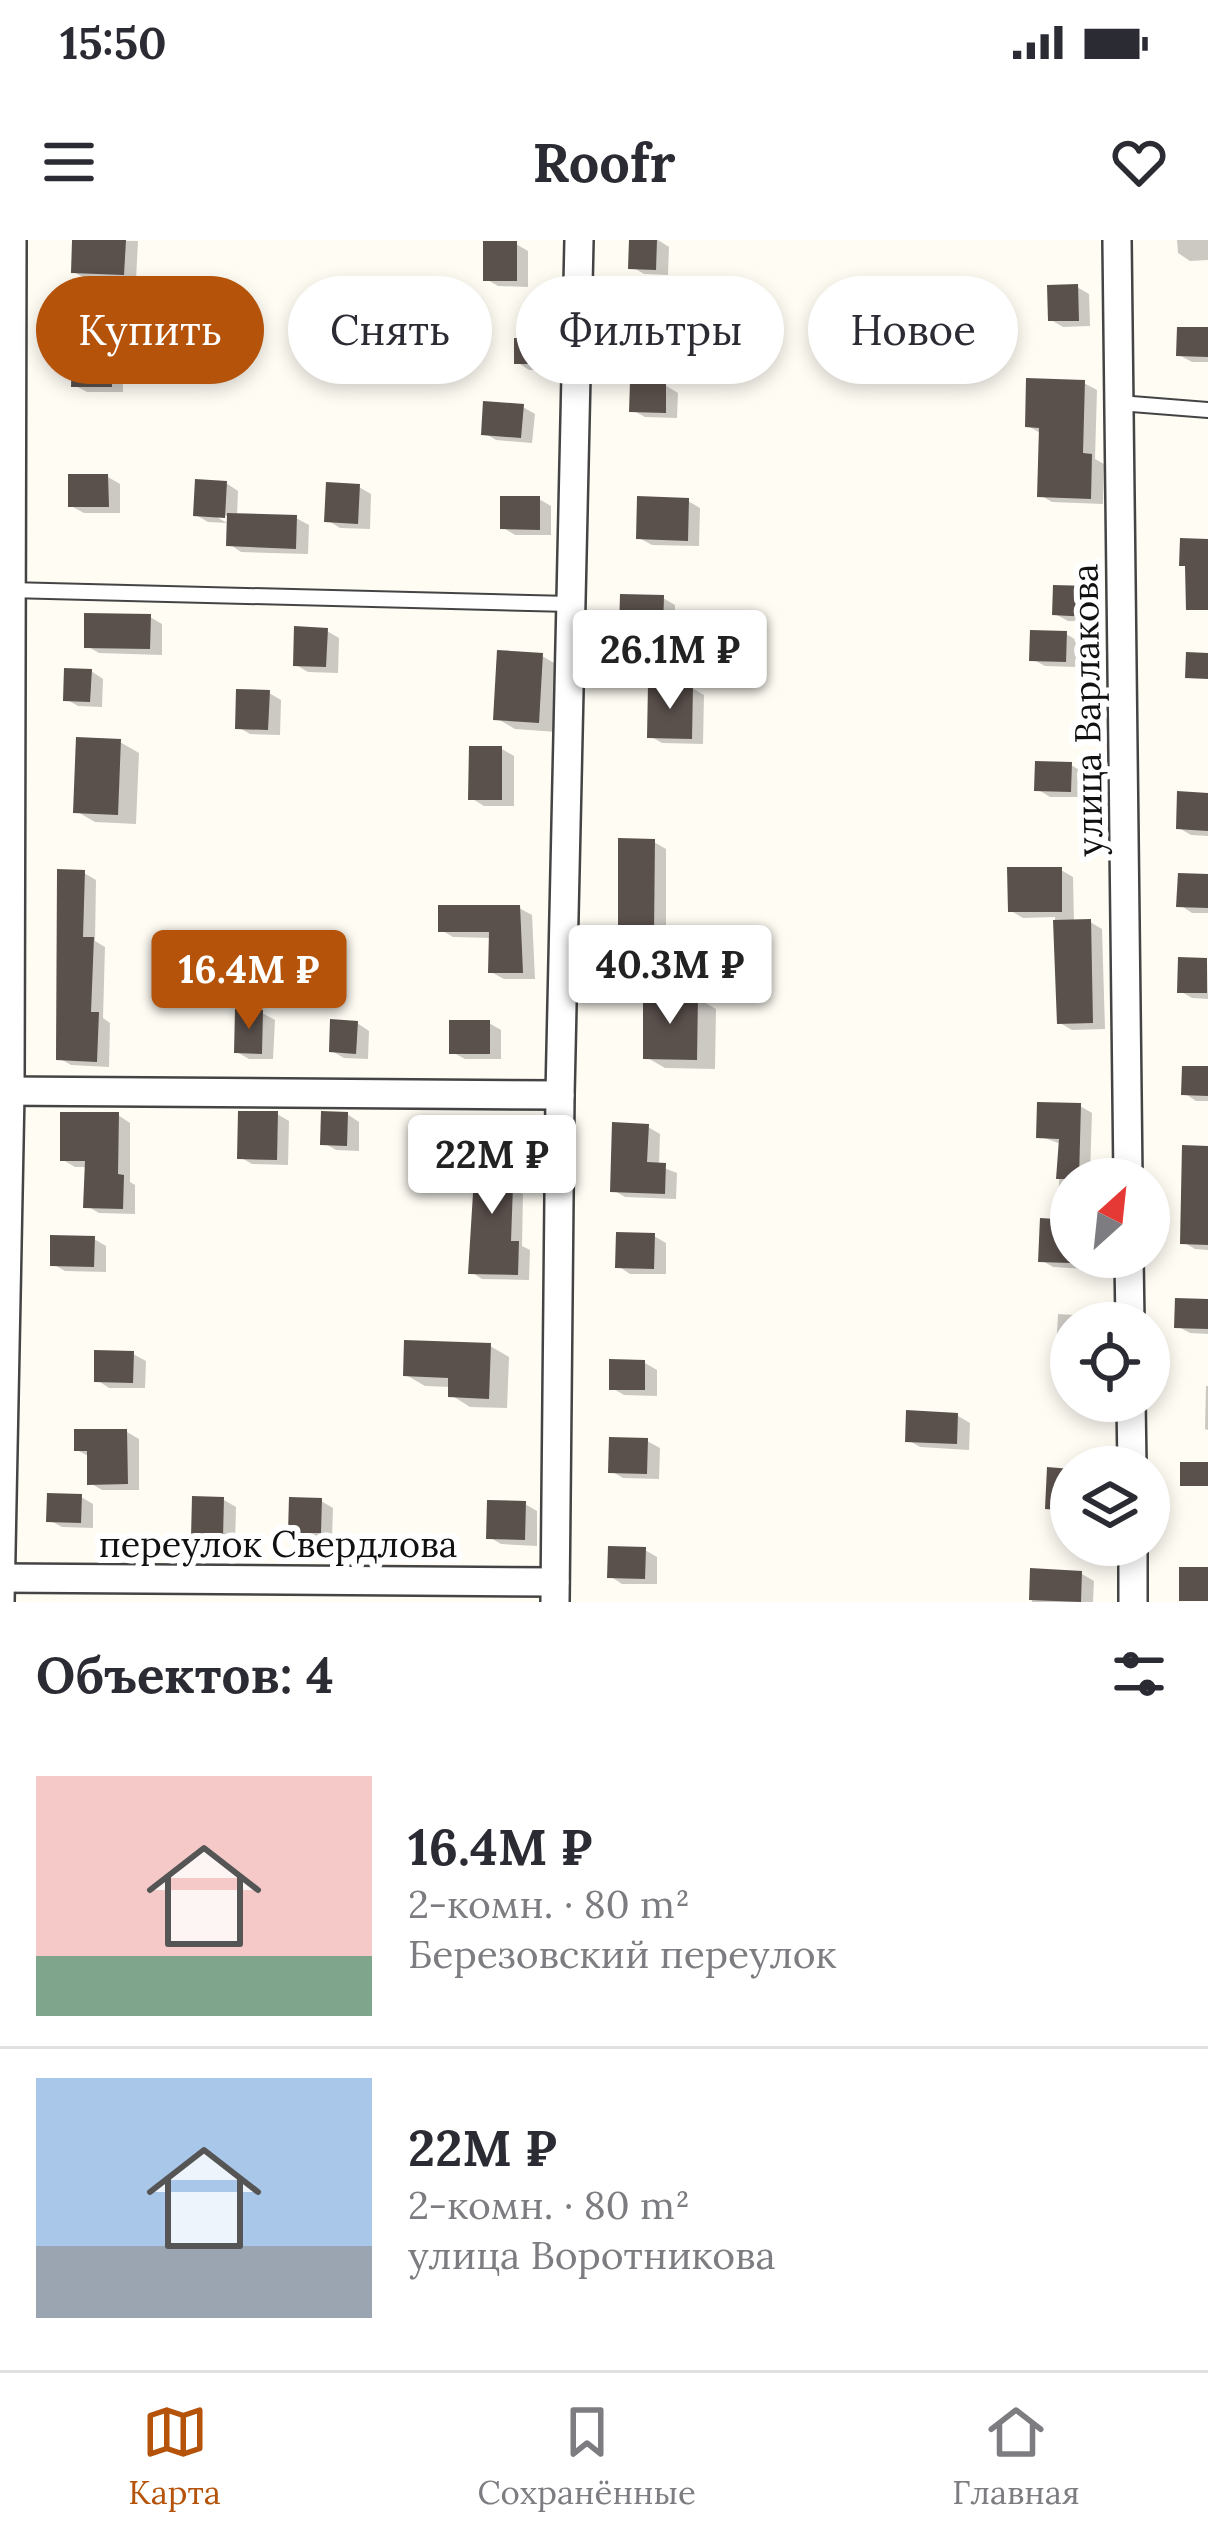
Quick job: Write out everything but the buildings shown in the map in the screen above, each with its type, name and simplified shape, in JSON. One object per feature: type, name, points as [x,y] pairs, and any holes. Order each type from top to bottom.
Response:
[{"type":"street","points":[[0,1602],[12,240]]},
{"type":"street","points":[[555,1592],[560,1095],[579,240]]},
{"type":"street","name":"улица Варлакова","points":[[1117,240],[1128,1158]]},
{"type":"street","points":[[5,1092],[560,1095]]},
{"type":"street","points":[[1133,1566],[1133,1602]]},
{"type":"street","name":"переулок Свердлова","points":[[0,1578],[555,1592]]},
{"type":"lane","points":[[1119,404],[1208,410]]},
{"type":"lane","points":[[9,590],[571,604]]}]
